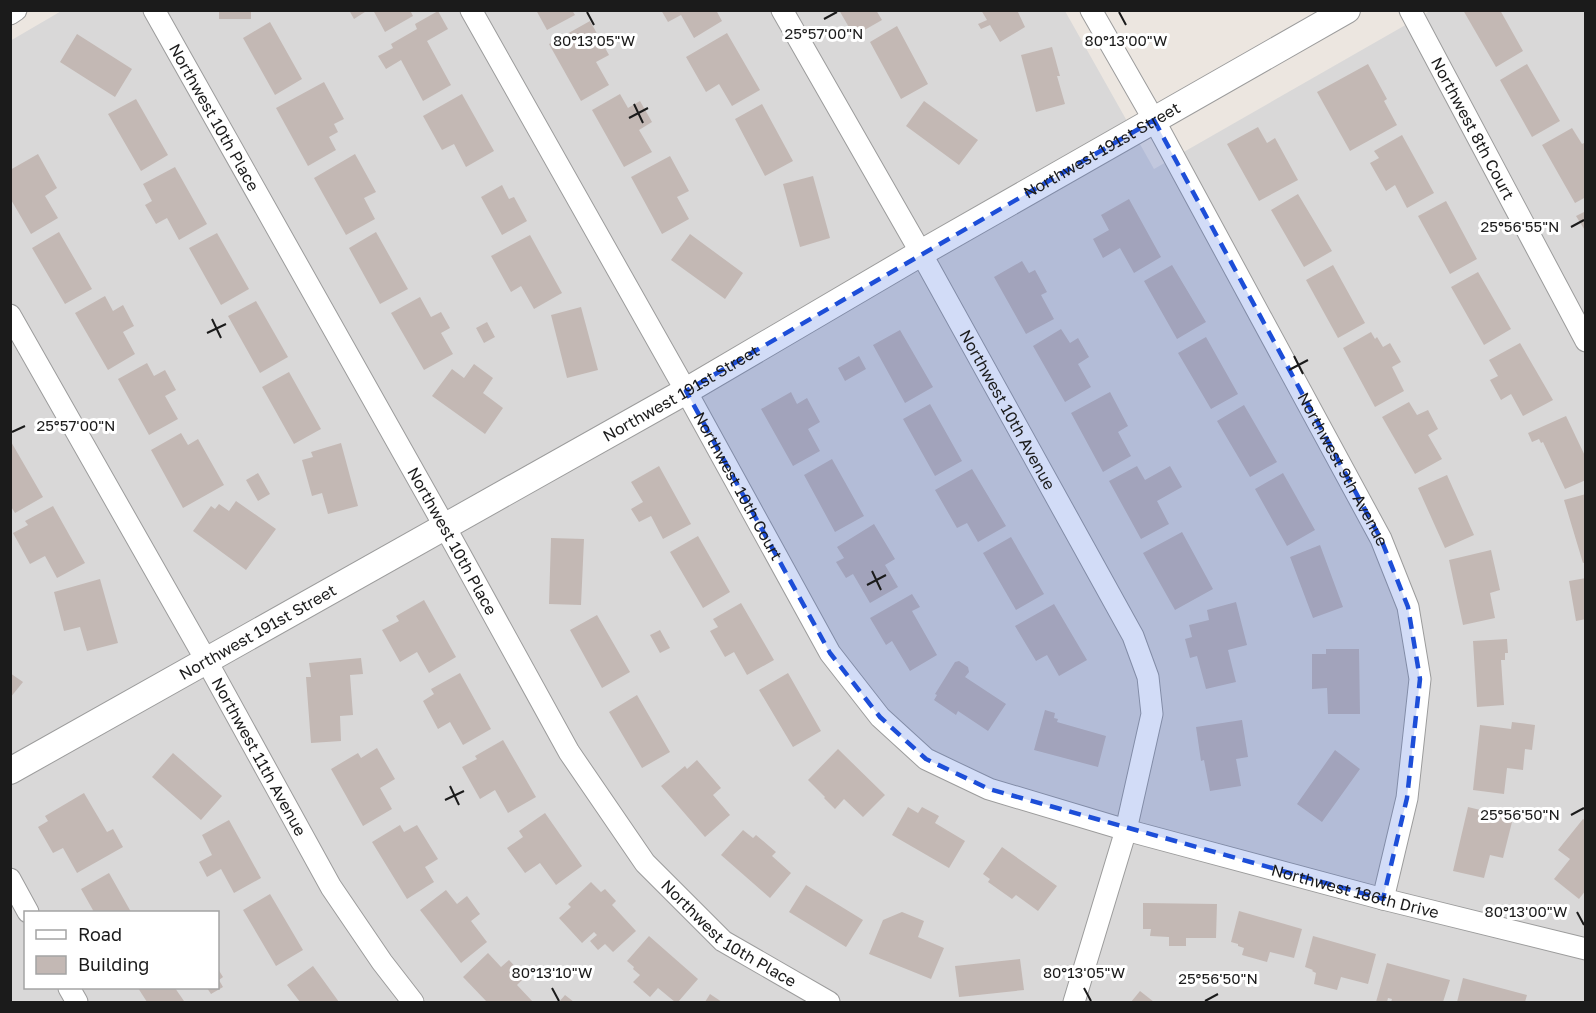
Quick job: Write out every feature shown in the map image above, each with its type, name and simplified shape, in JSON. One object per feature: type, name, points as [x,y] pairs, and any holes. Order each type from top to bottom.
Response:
[{"type":"street","points":[[10,14],[16,10]]},
{"type":"street","name":"Northwest 10th Place","points":[[154,10],[445,527],[568,752],[645,863],[723,940],[829,1002]]},
{"type":"street","name":"Northwest 10th Court","points":[[471,10],[686,391],[830,653],[880,717],[926,759],[989,789],[1126,830]]},
{"type":"street","name":"Northwest 10th Avenue","points":[[782,10],[921,253],[1133,636],[1148,677],[1152,714],[1126,830],[1074,1002]]},
{"type":"street","name":"Northwest 9th Avenue","points":[[1091,10],[1154,120],[1381,539],[1408,607],[1420,679],[1407,798],[1383,899]]},
{"type":"street","name":"Northwest 191st Street","points":[[10,771],[686,391],[921,253],[1347,10]]},
{"type":"street","name":"Northwest 8th Court","points":[[1410,10],[1586,341]]},
{"type":"street","name":"Northwest 11th Avenue","points":[[10,315],[206,660],[330,887],[413,1002]]},
{"type":"street","name":"Northwest 186th Drive","points":[[1126,830],[1383,899],[1586,949]]},
{"type":"street","points":[[10,879],[27,911]]},
{"type":"highlighted area","points":[[1154,120],[1381,539],[1408,607],[1420,679],[1407,798],[1383,899],[989,789],[926,759],[880,717],[830,653],[686,391]]},
{"type":"shaded area","points":[[63,10],[1065,11],[1154,169],[1430,11],[1585,11],[1585,1002],[11,1002],[10,41]]},
{"type":"building","points":[[219,10],[251,10],[251,19],[219,19]]},
{"type":"building","points":[[349,10],[368,10],[354,19]]},
{"type":"building","points":[[373,10],[410,10],[413,16],[385,32]]},
{"type":"building","points":[[536,10],[572,10],[575,15],[547,30]]},
{"type":"building","points":[[661,10],[716,10],[722,21],[694,38],[681,15],[668,22]]},
{"type":"building","points":[[839,10],[876,10],[882,20],[854,36]]},
{"type":"building","points":[[981,10],[1017,10],[1025,27],[1000,42],[990,25],[981,29],[978,24],[987,20]]},
{"type":"building","points":[[1463,10],[1500,10],[1523,51],[1496,67]]},
{"type":"building","points":[[438,11],[448,29],[427,41],[451,85],[423,101],[401,60],[386,69],[378,56],[393,48],[391,44],[417,29],[415,24]]},
{"type":"building","points":[[590,21],[609,55],[596,62],[609,85],[581,101],[549,44]]},
{"type":"building","points":[[270,22],[302,79],[275,95],[243,38]]},
{"type":"building","points":[[897,26],[928,84],[901,99],[870,42]]},
{"type":"building","points":[[727,33],[760,90],[732,106],[719,84],[706,92],[686,57]]},
{"type":"building","points":[[77,34],[132,69],[115,97],[60,62]]},
{"type":"building","points":[[1052,47],[1065,104],[1036,112],[1021,55]]},
{"type":"building","points":[[1368,64],[1387,99],[1384,101],[1397,125],[1350,151],[1317,92]]},
{"type":"building","points":[[1527,64],[1560,121],[1532,137],[1500,80]]},
{"type":"building","points":[[324,82],[344,119],[334,124],[338,132],[329,137],[336,150],[308,166],[276,108]]},
{"type":"building","points":[[462,94],[494,151],[466,167],[454,144],[442,150],[423,116]]},
{"type":"building","points":[[620,94],[628,108],[640,101],[652,122],[639,130],[652,152],[624,167],[592,110]]},
{"type":"building","points":[[136,99],[168,155],[141,171],[108,114]]},
{"type":"building","points":[[924,101],[978,140],[959,165],[906,126]]},
{"type":"building","points":[[762,104],[793,161],[765,176],[735,119]]},
{"type":"building","points":[[1258,127],[1267,143],[1275,138],[1298,180],[1259,201],[1227,144]]},
{"type":"building","points":[[1572,128],[1582,144],[1586,142],[1586,197],[1575,203],[1542,145]]},
{"type":"building","points":[[1402,135],[1434,193],[1407,208],[1395,185],[1386,191],[1370,163],[1379,158],[1374,151]]},
{"type":"building","points":[[38,154],[57,188],[45,196],[58,218],[31,234],[10,198],[10,170]]},
{"type":"building","points":[[355,154],[376,192],[364,198],[375,219],[346,235],[314,178]]},
{"type":"building","points":[[670,156],[689,191],[677,197],[689,219],[662,234],[631,177]]},
{"type":"building","points":[[175,167],[207,224],[179,240],[167,218],[156,224],[145,205],[152,201],[143,184]]},
{"type":"building","points":[[813,176],[830,238],[800,247],[783,184]]},
{"type":"building","points":[[502,185],[509,199],[514,197],[527,221],[502,235],[481,197]]},
{"type":"building","points":[[1298,194],[1332,251],[1304,267],[1271,210]]},
{"type":"building","points":[[1129,199],[1161,257],[1134,273],[1120,248],[1103,258],[1093,239],[1109,230],[1101,215]]},
{"type":"building","points":[[1446,201],[1477,259],[1450,274],[1418,216]]},
{"type":"building","points":[[1586,211],[1586,232],[1576,216]]},
{"type":"building","points":[[59,232],[92,289],[65,304],[32,248]]},
{"type":"building","points":[[376,232],[408,289],[380,304],[349,248]]},
{"type":"building","points":[[217,233],[249,289],[221,305],[189,248]]},
{"type":"building","points":[[690,234],[743,273],[725,299],[671,260]]},
{"type":"building","points":[[530,235],[562,293],[534,309],[521,286],[511,292],[491,256]]},
{"type":"building","points":[[1022,261],[1029,273],[1035,270],[1047,292],[1041,295],[1054,319],[1026,334],[994,277]]},
{"type":"building","points":[[1172,265],[1206,322],[1177,339],[1144,281]]},
{"type":"building","points":[[1333,265],[1365,323],[1338,338],[1306,280]]},
{"type":"building","points":[[1478,272],[1511,329],[1484,345],[1451,287]]},
{"type":"building","points":[[105,296],[113,311],[123,305],[134,326],[123,332],[135,354],[108,370],[75,313]]},
{"type":"building","points":[[420,297],[431,317],[441,312],[450,328],[441,333],[453,354],[424,370],[391,313]]},
{"type":"building","points":[[256,301],[288,357],[260,373],[228,316]]},
{"type":"building","points":[[581,307],[598,370],[567,378],[551,315]]},
{"type":"building","points":[[487,322],[495,337],[484,343],[476,328]]},
{"type":"building","points":[[1061,329],[1070,343],[1078,338],[1089,357],[1078,364],[1091,387],[1065,402],[1033,346]]},
{"type":"building","points":[[900,330],[933,387],[905,403],[873,345]]},
{"type":"building","points":[[1371,332],[1383,347],[1390,343],[1401,362],[1392,367],[1404,391],[1375,407],[1343,348]]},
{"type":"building","points":[[1206,337],[1238,394],[1211,409],[1178,353]]},
{"type":"building","points":[[1520,343],[1553,400],[1523,416],[1511,394],[1501,400],[1490,380],[1498,376],[1489,360]]},
{"type":"building","points":[[859,356],[866,369],[845,381],[838,368]]},
{"type":"building","points":[[147,363],[154,376],[165,370],[176,390],[165,396],[178,419],[149,435],[118,379]]},
{"type":"building","points":[[474,364],[493,378],[483,393],[503,408],[485,434],[432,396],[452,369],[464,378]]},
{"type":"building","points":[[289,372],[321,429],[294,444],[262,387]]},
{"type":"building","points":[[791,392],[797,404],[807,398],[820,422],[808,429],[820,451],[793,466],[761,409]]},
{"type":"building","points":[[1110,392],[1128,426],[1118,432],[1131,456],[1103,472],[1071,413]]},
{"type":"building","points":[[1409,402],[1417,415],[1428,410],[1438,429],[1428,435],[1442,459],[1415,474],[1382,417]]},
{"type":"building","points":[[930,404],[962,461],[935,476],[903,419]]},
{"type":"building","points":[[1244,405],[1277,462],[1250,477],[1217,421]]},
{"type":"building","points":[[1566,416],[1586,458],[1586,480],[1565,489],[1543,442],[1541,443],[1539,439],[1532,442],[1528,433]]},
{"type":"building","points":[[181,433],[188,445],[198,439],[224,485],[183,508],[151,450]]},
{"type":"building","points":[[10,440],[43,497],[15,513],[10,505]]},
{"type":"building","points":[[341,443],[358,506],[328,514],[322,493],[312,496],[302,460],[313,457],[311,452]]},
{"type":"building","points":[[832,459],[864,516],[835,532],[804,475]]},
{"type":"building","points":[[659,466],[691,524],[663,539],[651,516],[639,522],[631,509],[643,502],[631,482]]},
{"type":"building","points":[[1137,466],[1145,480],[1170,466],[1182,487],[1157,501],[1169,524],[1141,539],[1109,481]]},
{"type":"building","points":[[972,469],[1006,526],[978,542],[967,523],[957,528],[935,490]]},
{"type":"building","points":[[258,473],[270,494],[258,501],[246,480]]},
{"type":"building","points":[[1283,473],[1315,530],[1287,546],[1255,489]]},
{"type":"building","points":[[1447,475],[1474,535],[1445,548],[1418,488]]},
{"type":"building","points":[[1586,494],[1586,562],[1583,563],[1564,500]]},
{"type":"building","points":[[236,501],[276,529],[246,570],[193,531],[211,506],[215,509],[219,504],[229,511]]},
{"type":"building","points":[[53,506],[85,563],[57,578],[45,556],[30,564],[13,533],[28,525],[25,521]]},
{"type":"building","points":[[874,524],[895,559],[885,565],[898,587],[870,603],[853,574],[846,578],[836,562],[844,558],[837,547]]},
{"type":"building","points":[[1182,532],[1213,589],[1175,610],[1143,553]]},
{"type":"building","points":[[698,536],[730,592],[703,608],[670,552]]},
{"type":"building","points":[[1011,537],[1044,594],[1016,610],[983,553]]},
{"type":"building","points":[[551,538],[584,539],[581,605],[549,604]]},
{"type":"building","points":[[1320,545],[1343,607],[1313,618],[1290,557]]},
{"type":"building","points":[[1491,550],[1500,590],[1490,593],[1495,618],[1463,625],[1449,560]]},
{"type":"building","points":[[1586,578],[1586,619],[1576,621],[1569,581]]},
{"type":"building","points":[[100,579],[118,643],[87,651],[80,627],[64,631],[54,592]]},
{"type":"building","points":[[912,594],[920,607],[912,611],[937,655],[910,671],[892,641],[886,645],[870,618]]},
{"type":"building","points":[[424,600],[456,657],[429,673],[417,652],[400,662],[382,630],[399,621],[396,616]]},
{"type":"building","points":[[1236,602],[1247,645],[1228,650],[1236,682],[1206,689],[1197,656],[1190,658],[1185,639],[1192,637],[1189,625],[1209,620],[1207,610]]},
{"type":"building","points":[[741,603],[774,660],[747,675],[734,652],[725,657],[710,631],[718,627],[713,619]]},
{"type":"building","points":[[1054,604],[1087,660],[1059,676],[1047,655],[1036,661],[1015,626]]},
{"type":"building","points":[[597,615],[630,672],[602,688],[570,630]]},
{"type":"building","points":[[660,630],[670,648],[660,653],[650,635]]},
{"type":"building","points":[[1507,639],[1508,653],[1505,653],[1505,660],[1501,660],[1504,705],[1477,707],[1473,641]]},
{"type":"building","points":[[1326,649],[1359,649],[1360,714],[1328,714],[1327,688],[1312,689],[1312,654],[1326,654]]},
{"type":"building","points":[[361,658],[363,674],[350,675],[353,715],[340,716],[341,741],[311,743],[306,677],[311,677],[309,663]]},
{"type":"building","points":[[959,661],[968,667],[969,672],[965,677],[1006,704],[988,731],[958,711],[956,715],[934,700],[937,695],[935,694],[955,662]]},
{"type":"building","points":[[10,673],[23,682],[10,698]]},
{"type":"building","points":[[460,673],[491,729],[463,745],[450,722],[438,729],[423,701],[434,694],[431,689]]},
{"type":"building","points":[[788,673],[821,731],[793,747],[759,690]]},
{"type":"building","points":[[637,695],[670,752],[642,768],[609,712]]},
{"type":"building","points":[[1045,710],[1055,713],[1054,718],[1058,719],[1057,722],[1106,736],[1098,767],[1034,750]]},
{"type":"building","points":[[1242,720],[1248,757],[1236,759],[1241,786],[1210,791],[1204,760],[1201,761],[1196,727]]},
{"type":"building","points":[[1512,722],[1535,725],[1532,750],[1525,749],[1523,770],[1507,768],[1504,794],[1473,790],[1480,725],[1511,729]]},
{"type":"building","points":[[503,740],[536,797],[508,813],[495,790],[480,799],[462,767],[477,759],[475,756]]},
{"type":"building","points":[[377,748],[395,779],[380,788],[392,809],[363,826],[331,769],[358,753],[361,758]]},
{"type":"building","points":[[838,749],[885,795],[863,817],[844,799],[835,809],[808,780]]},
{"type":"building","points":[[1335,750],[1360,769],[1322,822],[1297,804]]},
{"type":"building","points":[[173,753],[222,796],[201,820],[152,777]]},
{"type":"building","points":[[697,760],[721,788],[713,795],[730,815],[705,837],[661,786],[685,766],[687,769]]},
{"type":"building","points":[[84,793],[107,832],[113,829],[123,847],[77,873],[63,848],[53,853],[38,827],[48,821],[45,816]]},
{"type":"building","points":[[908,807],[918,813],[922,807],[939,816],[935,823],[965,841],[949,868],[892,835]]},
{"type":"building","points":[[1468,807],[1513,818],[1503,858],[1490,855],[1484,878],[1453,871]]},
{"type":"building","points":[[545,813],[582,866],[556,885],[540,863],[525,873],[507,848],[523,837],[519,831]]},
{"type":"building","points":[[1583,819],[1586,821],[1586,890],[1579,899],[1554,879],[1570,859],[1558,850]]},
{"type":"building","points":[[229,820],[261,878],[234,893],[221,869],[207,877],[199,862],[212,855],[202,835]]},
{"type":"building","points":[[400,825],[404,832],[417,825],[438,859],[425,867],[434,882],[407,899],[372,842]]},
{"type":"building","points":[[743,830],[753,838],[756,835],[776,852],[772,856],[791,873],[770,898],[721,855]]},
{"type":"building","points":[[1002,847],[1057,886],[1038,911],[1016,895],[1012,899],[988,882],[990,879],[983,874]]},
{"type":"building","points":[[109,873],[130,911],[93,911],[81,889]]},
{"type":"building","points":[[591,882],[601,892],[605,889],[616,901],[612,905],[636,931],[613,952],[605,944],[598,950],[590,941],[597,935],[594,932],[582,943],[559,918],[571,907],[568,904]]},
{"type":"building","points":[[806,885],[863,920],[846,947],[789,912]]},
{"type":"building","points":[[446,890],[457,904],[467,896],[480,914],[471,921],[487,942],[461,963],[420,910]]},
{"type":"building","points":[[270,894],[303,950],[276,966],[243,910]]},
{"type":"building","points":[[1143,903],[1217,904],[1216,938],[1186,938],[1186,946],[1169,946],[1169,937],[1150,936],[1151,929],[1143,929]]},
{"type":"building","points":[[1239,911],[1302,929],[1294,958],[1270,952],[1267,962],[1242,955],[1244,948],[1231,942]]},
{"type":"building","points":[[902,912],[924,921],[918,937],[944,948],[931,979],[869,954],[883,920]]},
{"type":"building","points":[[649,936],[698,979],[678,1002],[658,988],[650,997],[633,982],[640,975],[627,961]]},
{"type":"building","points":[[1313,936],[1376,954],[1368,984],[1341,977],[1337,990],[1314,984],[1316,973],[1305,967]]},
{"type":"building","points":[[488,953],[501,967],[509,960],[525,977],[517,985],[533,1002],[487,1002],[463,977]]},
{"type":"building","points":[[1020,959],[1024,990],[959,997],[955,966]]},
{"type":"building","points":[[1387,963],[1450,980],[1443,1002],[1391,1002],[1392,999],[1388,998],[1387,1002],[1376,1002]]},
{"type":"building","points":[[313,966],[339,1002],[300,1002],[287,985]]},
{"type":"building","points":[[1463,978],[1527,995],[1525,1002],[1457,1002]]},
{"type":"building","points":[[219,980],[223,987],[211,994],[208,989],[219,989]]},
{"type":"building","points":[[139,989],[176,989],[184,1001],[182,1002],[147,1002]]},
{"type":"building","points":[[1140,991],[1154,1002],[1131,1002]]},
{"type":"building","points":[[710,994],[722,1002],[705,1002]]},
{"type":"building","points":[[565,995],[574,1002],[559,1002]]}]
